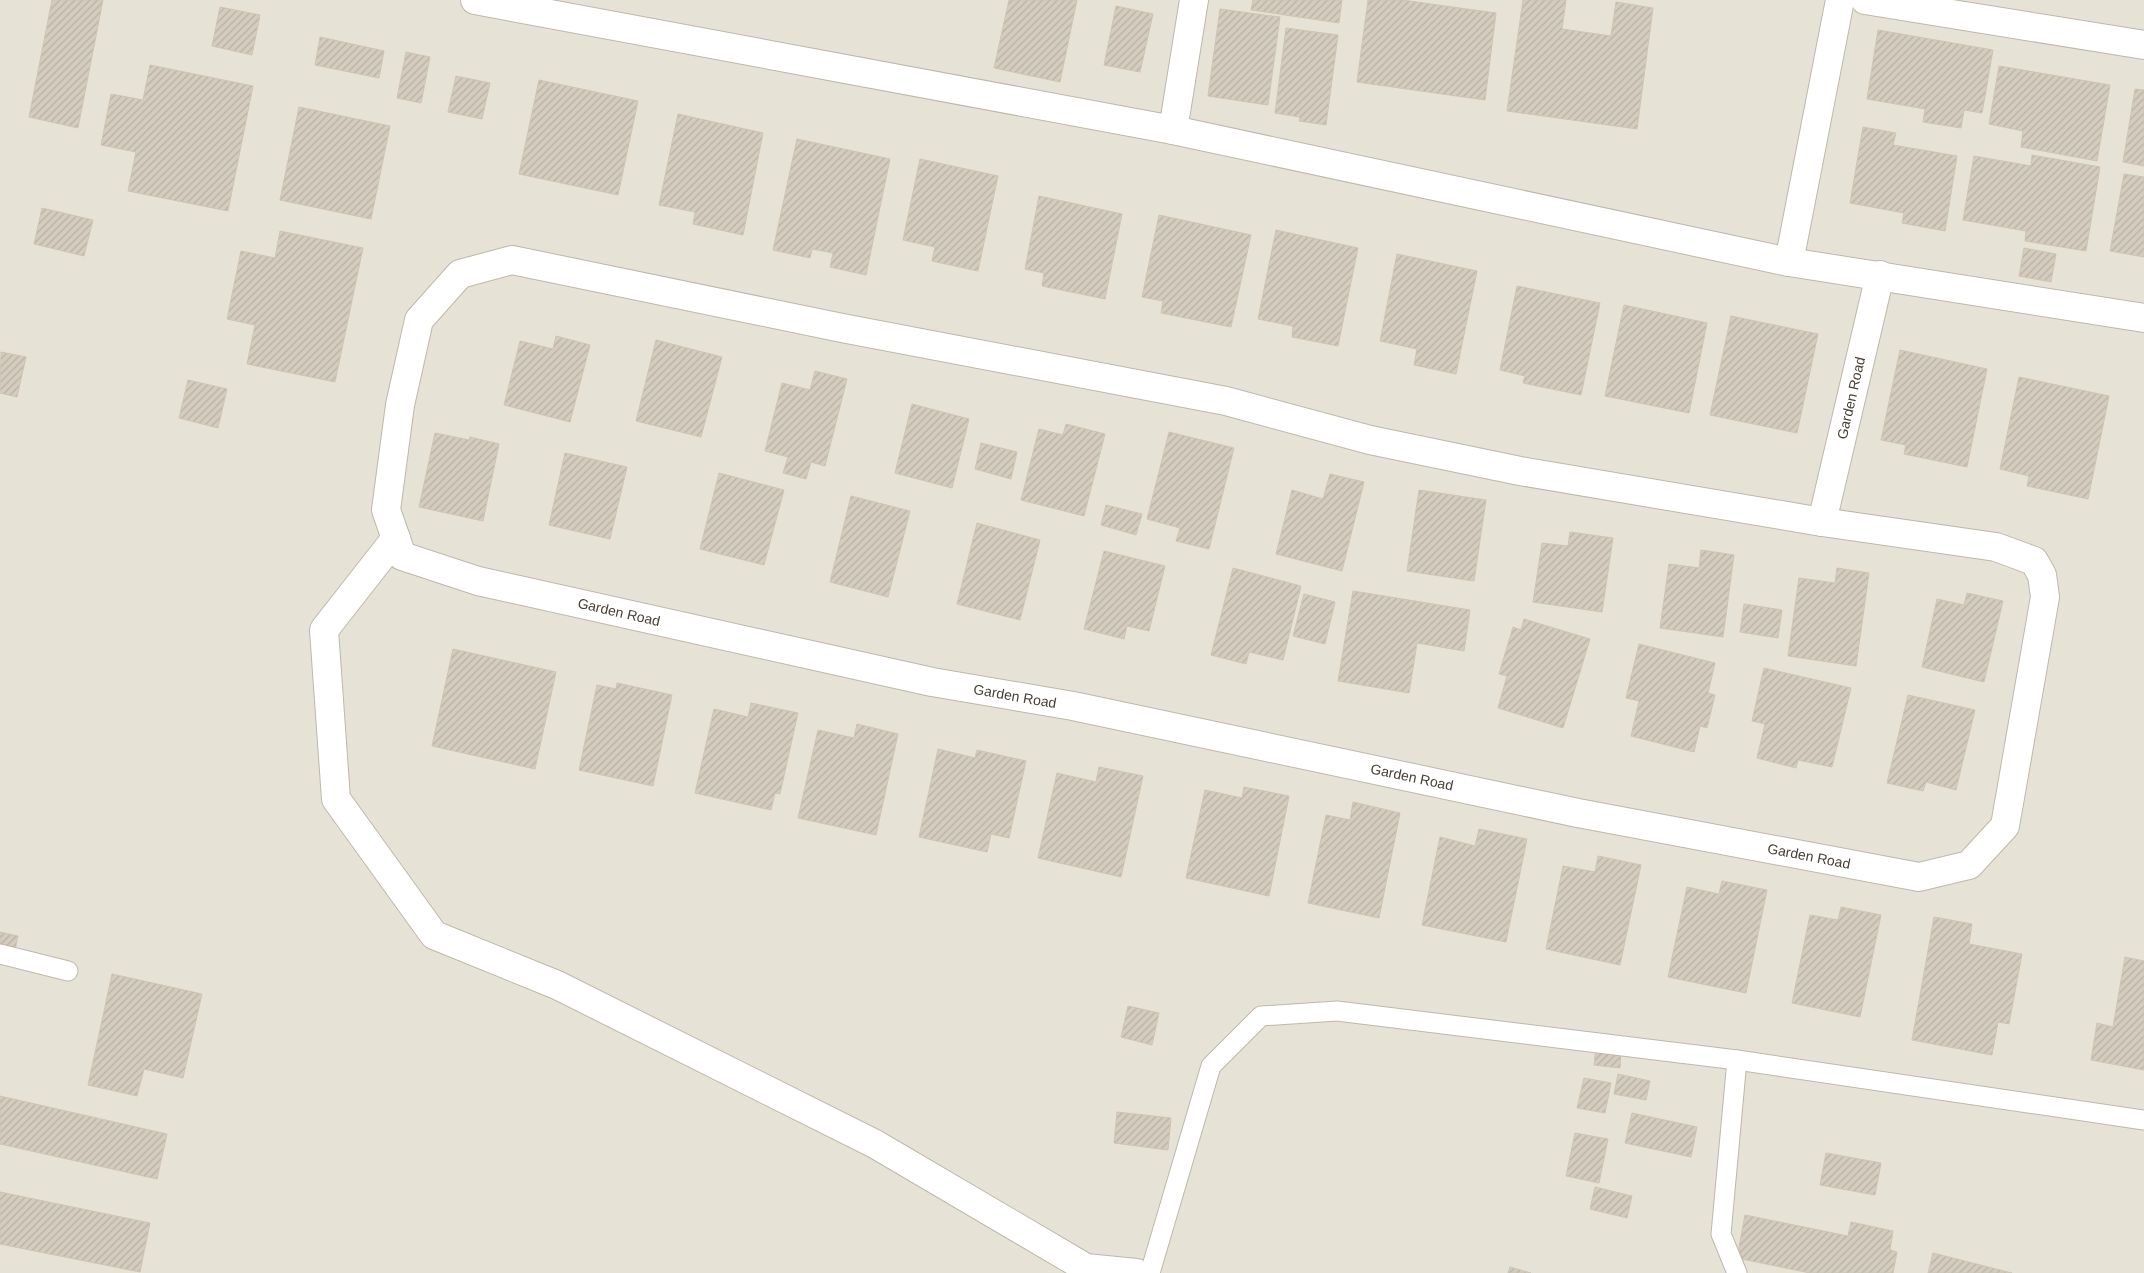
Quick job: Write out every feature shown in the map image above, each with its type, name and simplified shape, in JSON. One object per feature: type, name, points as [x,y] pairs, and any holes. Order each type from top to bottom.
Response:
[{"type":"street","points":[[475,0],[1173,130],[1789,262],[2144,318]]},
{"type":"street","points":[[1173,130],[1194,0]]},
{"type":"street","points":[[1789,262],[1840,0]]},
{"type":"street","points":[[1865,0],[2144,45]]},
{"type":"street","name":"Garden Road","points":[[512,260],[842,328],[1226,401],[1370,440],[1520,471],[1822,522],[1996,548],[2034,561],[2042,575],[2045,597],[2005,826],[1969,865],[1919,877],[1578,813],[1073,706],[932,682],[478,581],[402,556],[386,510],[400,405],[419,320],[460,274],[512,260]]},
{"type":"street","name":"Garden Road","points":[[1822,522],[1880,275]]},
{"type":"street","points":[[396,538],[324,630],[336,799],[434,935],[557,985],[866,1140],[1086,1268],[1136,1273]]},
{"type":"lane","points":[[0,954],[68,971]]},
{"type":"lane","points":[[1150,1273],[1210,1066],[1261,1016],[1337,1010],[1737,1060],[2144,1120]]},
{"type":"lane","points":[[1737,1060],[1721,1234],[1737,1273]]},
{"type":"shaded area","points":[[0,0],[2144,0],[2144,1273],[0,1273]]},
{"type":"building","points":[[52,0],[103,0],[78,128],[29,117]]},
{"type":"building","points":[[1009,0],[1077,0],[1060,82],[994,68]]},
{"type":"building","points":[[1253,0],[1342,0],[1339,23],[1251,10]]},
{"type":"building","points":[[1368,0],[1402,0],[1496,13],[1485,100],[1357,82]]},
{"type":"building","points":[[1523,0],[1566,0],[1562,29],[1611,36],[1616,2],[1653,8],[1637,129],[1507,111]]},
{"type":"building","points":[[1116,6],[1153,14],[1140,72],[1104,65]]},
{"type":"building","points":[[220,7],[260,15],[252,55],[212,46]]},
{"type":"building","points":[[1220,9],[1280,17],[1268,105],[1208,96]]},
{"type":"building","points":[[1286,28],[1338,35],[1326,125],[1299,121],[1300,117],[1275,113]]},
{"type":"building","points":[[1878,30],[1993,50],[1982,113],[1964,110],[1961,128],[1923,122],[1925,109],[1867,99]]},
{"type":"building","points":[[320,37],[384,51],[379,78],[315,65]]},
{"type":"building","points":[[406,52],[430,57],[421,103],[397,98]]},
{"type":"building","points":[[150,65],[253,86],[228,211],[128,191],[136,152],[101,145],[111,94],[143,100]]},
{"type":"building","points":[[1999,66],[2110,85],[2097,161],[2021,147],[2023,131],[1989,124]]},
{"type":"building","points":[[456,76],[490,83],[482,119],[448,112]]},
{"type":"building","points":[[539,80],[638,101],[618,195],[519,174]]},
{"type":"building","points":[[2135,89],[2144,90],[2144,166],[2123,162]]},
{"type":"building","points":[[299,107],[390,126],[371,219],[280,200]]},
{"type":"building","points":[[678,114],[763,133],[743,235],[693,224],[695,212],[659,205]]},
{"type":"building","points":[[1863,127],[1896,133],[1893,145],[1957,156],[1945,231],[1902,223],[1904,213],[1850,203]]},
{"type":"building","points":[[797,139],[890,159],[866,275],[830,267],[833,253],[812,249],[810,258],[773,250]]},
{"type":"building","points":[[2032,155],[2100,167],[2086,251],[2025,241],[2026,231],[1963,220],[1974,156],[2031,166]]},
{"type":"building","points":[[920,159],[998,176],[978,271],[932,261],[935,247],[903,240]]},
{"type":"building","points":[[2124,174],[2144,177],[2144,257],[2110,251]]},
{"type":"building","points":[[1039,196],[1122,214],[1105,299],[1042,286],[1044,273],[1025,269]]},
{"type":"building","points":[[42,208],[93,220],[84,256],[34,244]]},
{"type":"building","points":[[1159,215],[1251,235],[1231,327],[1161,313],[1163,301],[1142,297]]},
{"type":"building","points":[[1276,230],[1358,248],[1338,346],[1292,337],[1293,326],[1258,319]]},
{"type":"building","points":[[280,231],[363,248],[335,382],[247,364],[255,325],[227,319],[241,251],[275,258]]},
{"type":"building","points":[[2024,248],[2056,254],[2051,282],[2019,276]]},
{"type":"building","points":[[1397,254],[1477,271],[1456,374],[1414,365],[1417,349],[1380,341]]},
{"type":"building","points":[[1517,286],[1600,303],[1581,395],[1523,383],[1525,376],[1500,370]]},
{"type":"building","points":[[1624,305],[1707,323],[1689,413],[1605,396]]},
{"type":"building","points":[[1731,316],[1818,334],[1797,433],[1710,415]]},
{"type":"building","points":[[556,336],[590,345],[570,422],[504,405],[520,341],[553,349]]},
{"type":"building","points":[[656,340],[722,357],[701,437],[636,421]]},
{"type":"building","points":[[1900,350],[1987,369],[1967,467],[1904,454],[1906,445],[1881,440]]},
{"type":"building","points":[[1,352],[26,357],[17,397],[0,393]]},
{"type":"building","points":[[815,371],[847,379],[825,466],[811,462],[806,479],[783,473],[788,457],[765,451],[782,383],[810,390]]},
{"type":"building","points":[[2019,377],[2109,396],[2088,499],[2027,486],[2029,476],[2000,469]]},
{"type":"building","points":[[188,380],[227,389],[218,428],[179,418]]},
{"type":"building","points":[[912,404],[969,419],[952,488],[895,473]]},
{"type":"building","points":[[1066,424],[1105,434],[1084,516],[1021,500],[1039,429],[1063,435]]},
{"type":"building","points":[[1169,432],[1234,448],[1209,549],[1176,541],[1180,528],[1147,519]]},
{"type":"building","points":[[435,433],[469,440],[470,437],[499,444],[483,521],[419,507]]},
{"type":"building","points":[[981,443],[1017,452],[1011,479],[975,469]]},
{"type":"building","points":[[565,453],[627,467],[610,539],[549,525]]},
{"type":"building","points":[[719,473],[784,490],[764,565],[700,549]]},
{"type":"building","points":[[1330,474],[1364,482],[1342,571],[1276,554],[1292,490],[1323,499]]},
{"type":"building","points":[[1419,490],[1486,500],[1474,581],[1407,571]]},
{"type":"building","points":[[851,496],[910,511],[888,597],[830,582]]},
{"type":"building","points":[[1106,505],[1142,514],[1136,535],[1101,525]]},
{"type":"building","points":[[977,523],[1040,540],[1020,620],[957,604]]},
{"type":"building","points":[[1570,532],[1613,538],[1602,612],[1533,602],[1542,543],[1568,546]]},
{"type":"building","points":[[1701,550],[1734,555],[1723,637],[1660,628],[1669,564],[1699,568]]},
{"type":"building","points":[[1104,551],[1165,566],[1149,631],[1127,626],[1124,639],[1084,629]]},
{"type":"building","points":[[1233,568],[1301,586],[1283,660],[1249,652],[1246,664],[1211,655]]},
{"type":"building","points":[[1837,568],[1869,573],[1856,666],[1788,656],[1799,578],[1835,583]]},
{"type":"building","points":[[1353,591],[1470,610],[1464,651],[1417,643],[1409,693],[1338,681]]},
{"type":"building","points":[[1967,593],[2003,601],[1984,682],[1922,667],[1937,599],[1964,605]]},
{"type":"building","points":[[1304,594],[1335,602],[1325,644],[1293,636]]},
{"type":"building","points":[[1744,604],[1782,610],[1778,638],[1740,632]]},
{"type":"building","points":[[1524,619],[1590,639],[1563,728],[1498,708],[1507,676],[1499,674],[1513,627],[1521,630]]},
{"type":"building","points":[[1639,644],[1715,663],[1708,693],[1715,695],[1707,728],[1700,726],[1694,752],[1631,736],[1639,701],[1626,698]]},
{"type":"building","points":[[453,649],[556,672],[535,769],[432,746]]},
{"type":"building","points":[[1764,668],[1851,688],[1832,767],[1798,760],[1796,768],[1757,758],[1765,724],[1752,721]]},
{"type":"building","points":[[617,683],[672,695],[653,786],[579,770],[597,685],[616,689]]},
{"type":"building","points":[[1908,695],[1975,710],[1956,790],[1926,782],[1923,791],[1887,783]]},
{"type":"building","points":[[751,703],[798,713],[780,794],[775,793],[771,810],[695,793],[714,709],[748,717]]},
{"type":"building","points":[[857,724],[898,734],[876,835],[798,818],[818,730],[854,738]]},
{"type":"building","points":[[938,749],[975,758],[977,750],[1026,761],[1009,838],[991,834],[987,852],[919,837]]},
{"type":"building","points":[[1099,767],[1143,776],[1121,877],[1038,858],[1057,773],[1096,782]]},
{"type":"building","points":[[1244,787],[1289,796],[1269,896],[1186,878],[1205,790],[1242,798]]},
{"type":"building","points":[[1353,802],[1400,813],[1379,918],[1308,903],[1326,815],[1350,820]]},
{"type":"building","points":[[1479,829],[1527,839],[1506,942],[1422,925],[1440,837],[1475,846]]},
{"type":"building","points":[[1598,856],[1641,865],[1620,965],[1546,949],[1563,866],[1595,872]]},
{"type":"building","points":[[1722,881],[1767,890],[1746,993],[1668,977],[1687,887],[1719,894]]},
{"type":"building","points":[[1841,907],[1881,915],[1860,1017],[1792,1003],[1810,915],[1838,920]]},
{"type":"building","points":[[1934,917],[1972,924],[1969,944],[2022,954],[2009,1024],[1998,1022],[1992,1055],[1912,1040]]},
{"type":"building","points":[[0,932],[18,936],[14,955],[0,952]]},
{"type":"building","points":[[2125,957],[2144,961],[2144,1070],[2091,1060],[2097,1023],[2113,1027]]},
{"type":"building","points":[[112,974],[202,994],[183,1078],[144,1069],[137,1096],[88,1085]]},
{"type":"building","points":[[1128,1006],[1159,1013],[1152,1045],[1121,1037]]},
{"type":"building","points":[[1596,1046],[1621,1050],[1620,1068],[1594,1065]]},
{"type":"building","points":[[1618,1074],[1650,1081],[1646,1100],[1614,1094]]},
{"type":"building","points":[[1584,1078],[1611,1083],[1605,1113],[1577,1108]]},
{"type":"building","points":[[0,1096],[167,1134],[157,1179],[0,1144]]},
{"type":"building","points":[[1117,1112],[1171,1118],[1168,1150],[1114,1143]]},
{"type":"building","points":[[1632,1113],[1697,1127],[1691,1157],[1625,1143]]},
{"type":"building","points":[[1575,1133],[1608,1139],[1599,1183],[1566,1176]]},
{"type":"building","points":[[1826,1153],[1881,1163],[1875,1195],[1820,1185]]},
{"type":"building","points":[[1595,1187],[1632,1196],[1627,1218],[1590,1209]]},
{"type":"building","points":[[0,1192],[150,1223],[140,1272],[0,1244]]},
{"type":"building","points":[[1745,1215],[1848,1236],[1851,1222],[1893,1231],[1890,1250],[1897,1252],[1893,1273],[1810,1273],[1737,1258]]},
{"type":"building","points":[[1933,1253],[2012,1273],[1928,1273]]},
{"type":"building","points":[[1510,1267],[1531,1273],[1508,1273]]}]
